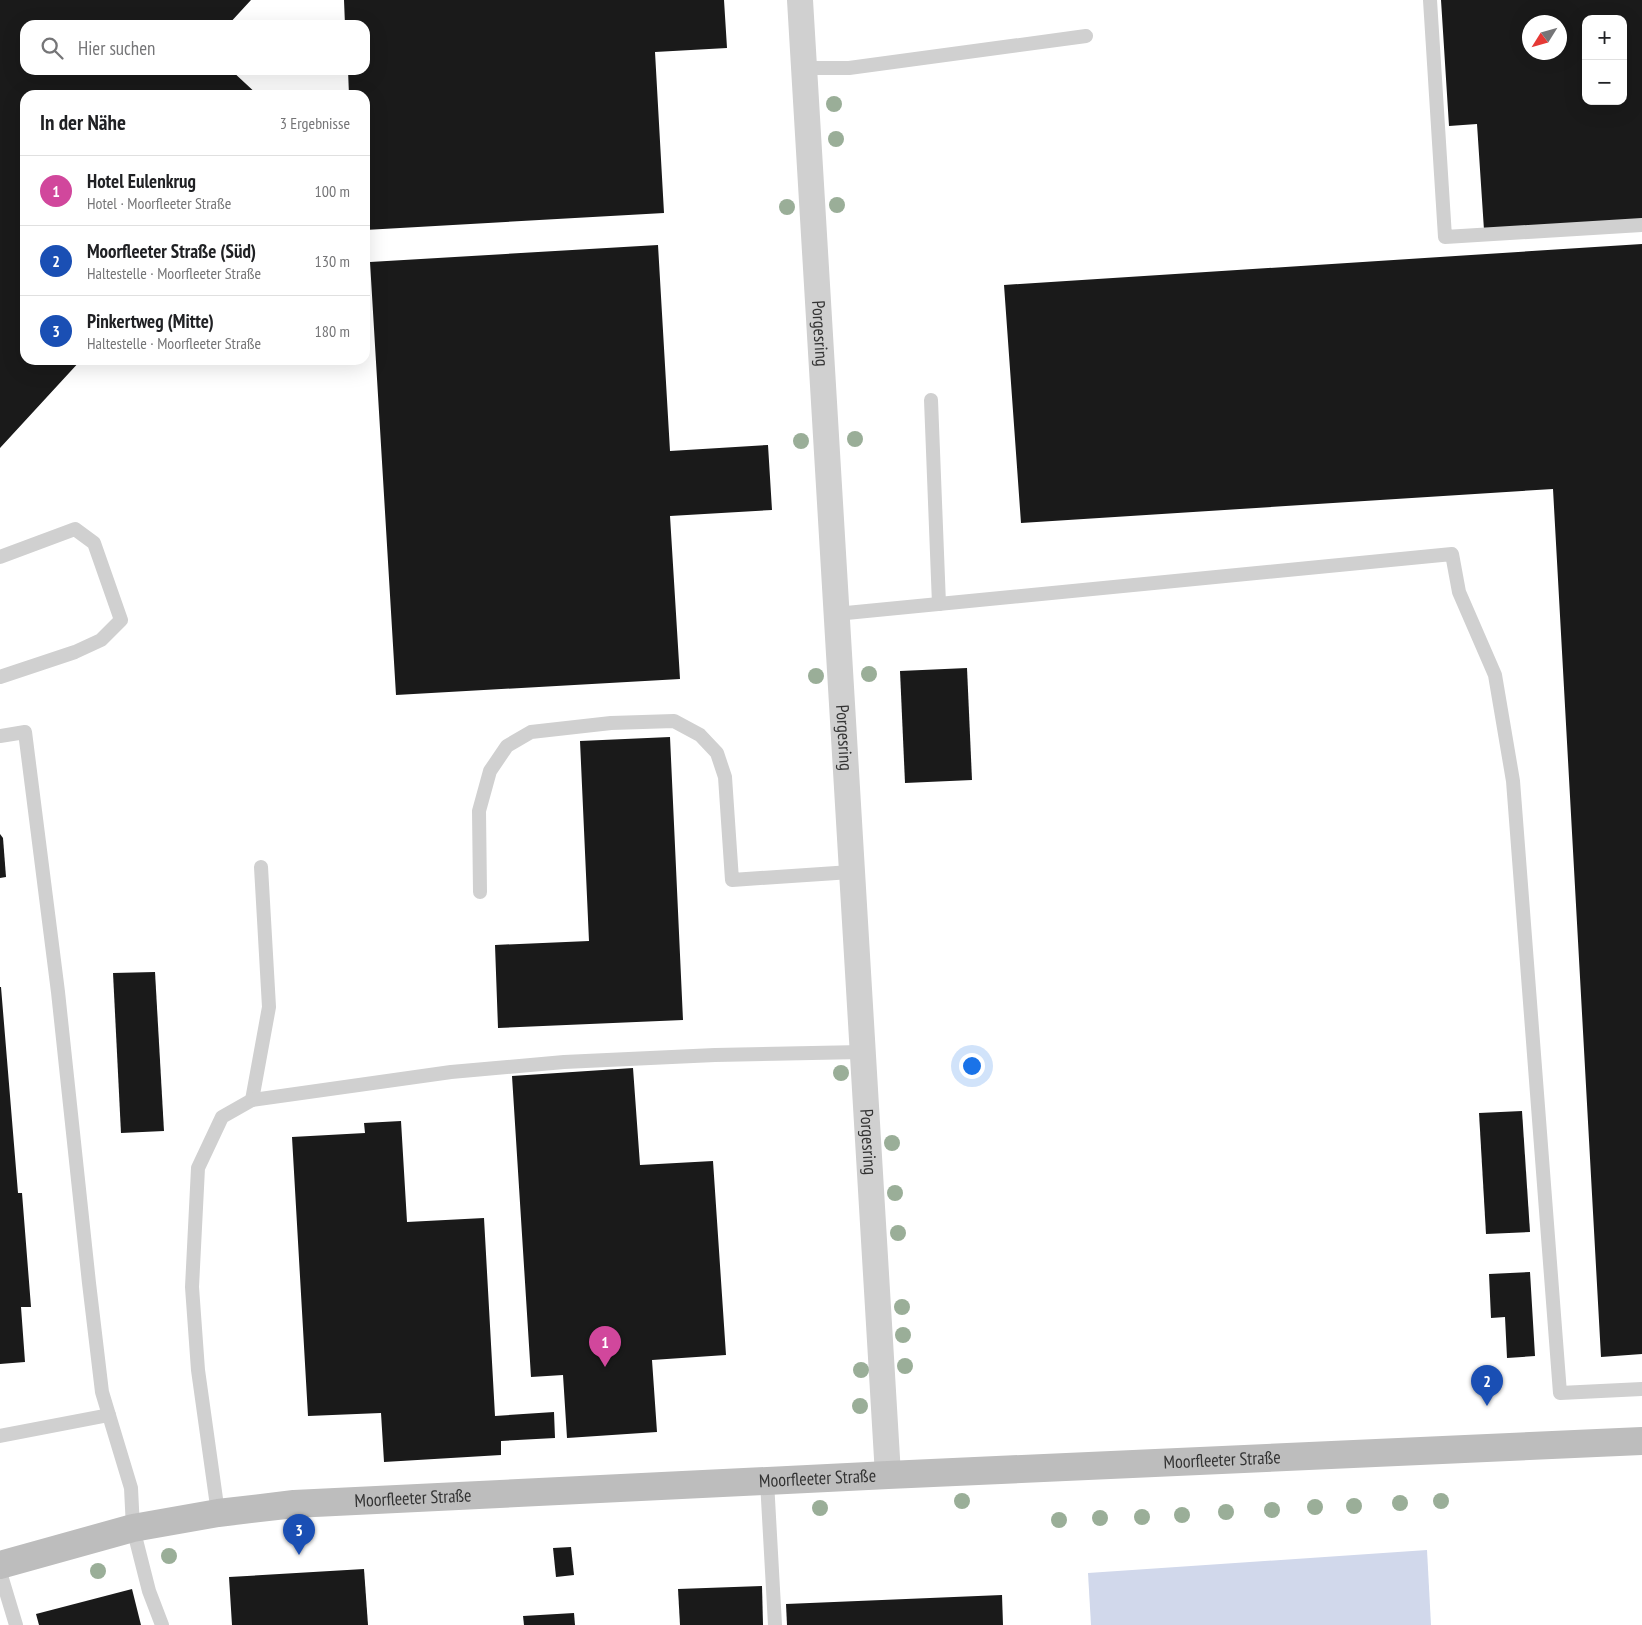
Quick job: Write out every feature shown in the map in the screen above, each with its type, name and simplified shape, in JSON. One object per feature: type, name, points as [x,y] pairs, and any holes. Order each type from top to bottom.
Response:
[{"type":"street","name":"Porgesring","points":[[800,0],[888,1475]]},
{"type":"street","name":"Moorfleeter Straße","points":[[0,1565],[132,1528],[218,1513],[294,1504],[1642,1441]]},
{"type":"lane","points":[[1430,0],[1445,237],[1642,225]]},
{"type":"lane","points":[[804,68],[850,68],[1086,36]]},
{"type":"lane","points":[[931,400],[939,604]]},
{"type":"lane","points":[[0,557],[74,529],[94,543],[121,620],[101,640],[75,652],[0,677]]},
{"type":"lane","points":[[836,614],[1452,554],[1459,592],[1495,675],[1514,781],[1560,1393],[1642,1389]]},
{"type":"lane","points":[[480,892],[479,811],[490,771],[507,746],[531,732],[611,723],[674,721],[700,734],[716,753],[725,777],[732,880],[851,872]]},
{"type":"lane","points":[[0,736],[25,732],[59,1002],[102,1392],[131,1488],[132,1528],[149,1591],[162,1625]]},
{"type":"lane","points":[[252,1100],[269,1007],[261,867]]},
{"type":"lane","points":[[218,1513],[198,1370],[193,1297],[198,1168],[222,1117],[252,1100],[451,1072],[564,1062],[862,1052]]},
{"type":"lane","points":[[0,1436],[109,1415]]},
{"type":"lane","points":[[767,1481],[775,1625]]},
{"type":"lane","points":[[0,1572],[16,1625]]},
{"type":"water","points":[[1427,1550],[1431,1625],[1091,1625],[1088,1573]]},
{"type":"building","points":[[0,0],[251,0],[233,20],[20,20],[20,75],[236,75],[253,90],[20,90],[20,365],[76,365],[0,448]]},
{"type":"building","points":[[344,0],[724,0],[727,48],[655,52],[664,213],[370,230],[370,90],[349,90],[348,75],[370,75],[370,20],[345,20]]},
{"type":"building","points":[[1441,0],[1642,0],[1642,220],[1484,230],[1477,124],[1449,126]]},
{"type":"building","points":[[1642,244],[1642,1354],[1601,1357],[1553,489],[1021,523],[1004,285]]},
{"type":"building","points":[[658,245],[670,451],[768,445],[772,510],[670,516],[680,679],[396,695],[370,262]]},
{"type":"building","points":[[967,668],[972,780],[905,783],[900,671]]},
{"type":"building","points":[[670,737],[683,1020],[498,1028],[495,945],[589,941],[580,741]]},
{"type":"building","points":[[0,834],[3,838],[6,877],[0,878]]},
{"type":"building","points":[[155,972],[164,1131],[121,1133],[113,973]]},
{"type":"building","points":[[0,987],[18,1193],[22,1193],[31,1307],[21,1307],[25,1362],[0,1364]]},
{"type":"building","points":[[633,1068],[640,1165],[713,1161],[726,1355],[652,1360],[657,1432],[567,1438],[563,1375],[531,1377],[512,1076]]},
{"type":"building","points":[[1522,1111],[1530,1232],[1486,1234],[1479,1113]]},
{"type":"building","points":[[401,1121],[407,1222],[484,1218],[495,1416],[554,1412],[555,1438],[501,1441],[501,1455],[384,1462],[381,1413],[308,1416],[292,1137],[365,1133],[364,1123]]},
{"type":"building","points":[[1530,1272],[1535,1356],[1507,1358],[1505,1317],[1491,1318],[1489,1274]]},
{"type":"building","points":[[571,1547],[574,1575],[556,1577],[553,1548]]},
{"type":"building","points":[[364,1569],[368,1625],[232,1625],[229,1577]]},
{"type":"building","points":[[762,1586],[763,1625],[680,1625],[678,1589]]},
{"type":"building","points":[[132,1589],[141,1625],[39,1625],[36,1614]]},
{"type":"building","points":[[1002,1595],[1003,1625],[787,1625],[786,1604]]},
{"type":"building","points":[[574,1613],[575,1625],[524,1625],[523,1616]]},
{"type":"place","name":"Hotel Eulenkrug","points":[[605,1367]]},
{"type":"place","name":"Moorfleeter Straße (Süd)","points":[[1487,1406]]},
{"type":"place","name":"Pinkertweg (Mitte)","points":[[299,1555]]}]
